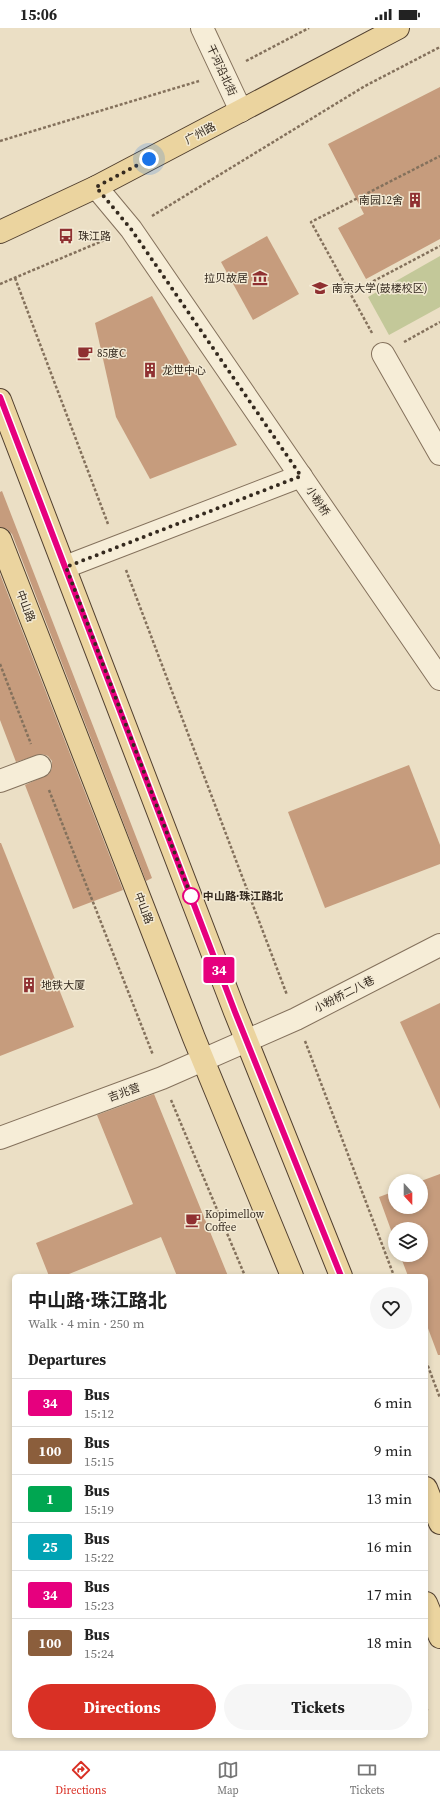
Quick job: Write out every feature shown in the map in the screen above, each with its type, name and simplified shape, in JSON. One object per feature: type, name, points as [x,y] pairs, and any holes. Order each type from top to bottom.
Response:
[{"type":"main road","name":"广州路","points":[[0,232],[96,187],[398,28]]},
{"type":"main road","points":[[0,400],[66,567],[235,1012],[340,1274]]},
{"type":"main road","points":[[0,539],[13,574]]},
{"type":"main road","name":"中山路","points":[[27,608],[203,1059]]},
{"type":"main road","points":[[428,1493],[440,1523]]},
{"type":"street","name":"干河沿北街","points":[[202,28],[241,111]]},
{"type":"street","name":"小粉桥","points":[[96,187],[131,229],[440,679]]},
{"type":"street","points":[[384,354],[440,454]]},
{"type":"street","points":[[66,567],[301,476]]},
{"type":"street","points":[[13,574],[27,608]]},
{"type":"street","points":[[0,781],[40,766]]},
{"type":"street","name":"小粉桥二八巷","points":[[246,1040],[296,1019],[440,945]]},
{"type":"street","name":"吉兆营","points":[[0,1138],[162,1078],[246,1040]]},
{"type":"street","points":[[203,1059],[291,1274]]},
{"type":"street","points":[[428,1608],[440,1637]]},
{"type":"path","points":[[0,141],[223,73],[309,28]]},
{"type":"path","points":[[0,284],[131,229],[364,86],[440,47]]},
{"type":"path","points":[[440,156],[311,222],[384,354],[440,322]]},
{"type":"path","points":[[351,293],[440,246]]},
{"type":"path","points":[[15,278],[393,1274]]},
{"type":"path","points":[[0,664],[162,1078],[244,1274]]},
{"type":"path","points":[[428,1366],[440,1398]]},
{"type":"green space","points":[[440,256],[440,307],[389,335],[368,297]]},
{"type":"building","points":[[440,87],[440,239],[366,279],[338,228],[364,214],[328,144]]},
{"type":"building","name":"拉贝故居","points":[[267,236],[299,294],[253,320],[221,262]]},
{"type":"building","name":"龙世中心","points":[[152,296],[237,445],[150,479],[116,417],[95,323]]},
{"type":"building","points":[[2,491],[152,878],[146,881],[12,534],[7,529],[0,527],[0,492]]},
{"type":"building","points":[[0,574],[123,890],[73,909],[25,785],[49,774],[52,768],[52,761],[48,756],[42,754],[16,762],[0,720]]},
{"type":"building","points":[[409,765],[440,845],[440,864],[325,908],[288,812]]},
{"type":"building","name":"地铁大厦","points":[[0,843],[74,1027],[0,1056]]},
{"type":"building","points":[[440,1003],[440,1109],[400,1022]]},
{"type":"building","points":[[154,1094],[227,1274],[176,1274],[161,1237],[69,1274],[48,1274],[36,1243],[133,1204],[97,1115]]},
{"type":"building","points":[[440,1174],[440,1355],[438,1355],[428,1328],[428,1274],[407,1274],[403,1262],[428,1262],[428,1222],[388,1222],[379,1197],[388,1194],[388,1214],[428,1214],[428,1178]]},
{"type":"bus line","name":"34","points":[[0,397],[235,1012],[340,1274]]},
{"type":"place","name":"南园12舍","points":[[415,200]]},
{"type":"place","name":"珠江路","points":[[66,236]]},
{"type":"place","name":"拉贝故居","points":[[260,278]]},
{"type":"place","name":"南京大学(鼓楼校区)","points":[[320,288]]},
{"type":"place","name":"85度C","points":[[85,353]]},
{"type":"place","name":"龙世中心","points":[[150,370]]},
{"type":"place","name":"中山路·珠江路北","points":[[191,896]]},
{"type":"place","name":"地铁大厦","points":[[29,985]]},
{"type":"place","name":"Kopimellow Coffee","points":[[193,1220]]},
{"type":"route","points":[[149,159],[96,187],[131,229],[301,476],[66,567],[191,896]]}]
